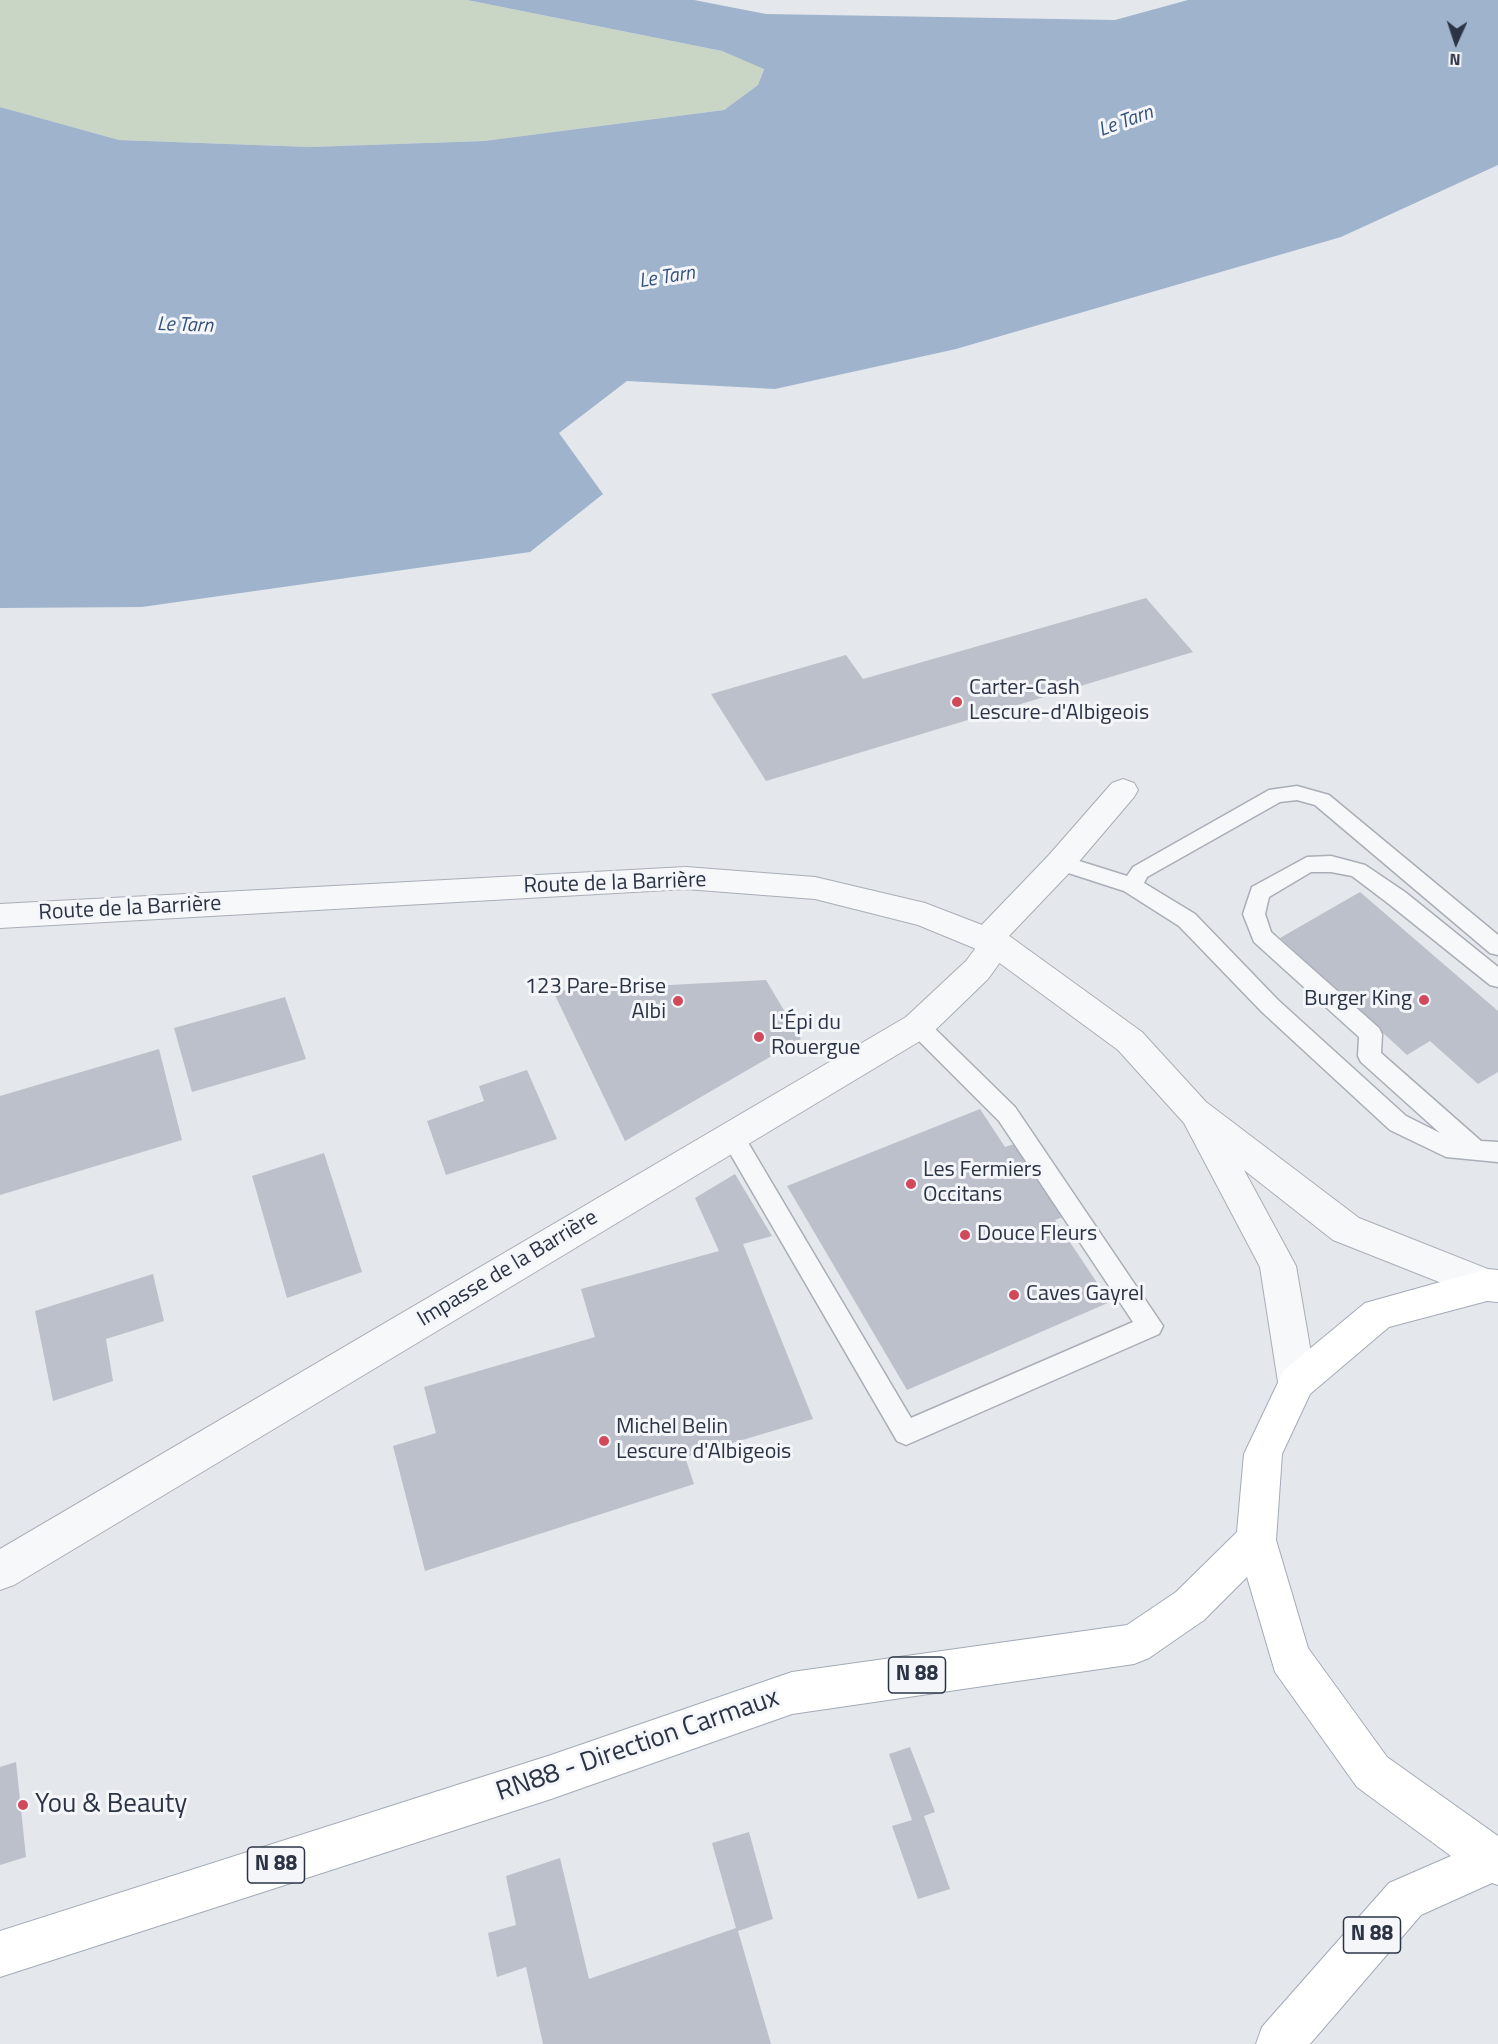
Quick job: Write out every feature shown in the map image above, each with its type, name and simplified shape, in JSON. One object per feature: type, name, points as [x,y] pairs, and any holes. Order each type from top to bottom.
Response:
[{"type":"main road","points":[[1492,1286],[1378,1314],[1298,1382],[1263,1454],[1256,1540],[1290,1658],[1372,1772],[1495,1862]]},
{"type":"main road","name":"RN88 - Direction Carmaux","points":[[0,1954],[551,1777],[792,1693],[1134,1644],[1190,1606],[1256,1540]]},
{"type":"main road","name":"N 88","points":[[1279,2044],[1405,1899],[1495,1862]]},
{"type":"street","name":"Impasse de la Barrière","points":[[0,1571],[918,1026],[977,970],[991,942],[1123,790]]},
{"type":"street","name":"Route de la Barrière","points":[[0,916],[686,878],[815,888],[925,915],[991,942],[1130,1041],[1194,1112],[1346,1229],[1492,1286]]},
{"type":"street","name":"Route de la Barrière","points":[[1194,1112],[1278,1266],[1298,1382]]},
{"type":"lane","points":[[1132,885],[1140,872],[1276,795],[1297,793],[1322,800],[1498,947]]},
{"type":"lane","points":[[1060,862],[1132,885],[1187,920],[1270,1006],[1398,1123],[1446,1147],[1498,1152]]},
{"type":"lane","points":[[1475,1150],[1369,1056],[1371,1034],[1262,936],[1254,915],[1260,893],[1307,866],[1332,864],[1358,870],[1397,898],[1498,979]]},
{"type":"lane","points":[[732,1136],[906,1433],[1150,1326],[1007,1114],[918,1026]]},
{"type":"green space","points":[[0,0],[467,0],[722,51],[764,68],[758,85],[724,110],[484,141],[310,147],[119,140],[0,107]]},
{"type":"water","name":"Le Tarn","points":[[467,0],[694,0],[766,14],[1115,20],[1188,0],[1498,0],[1498,165],[1341,237],[956,349],[775,389],[627,381],[559,433],[603,494],[530,552],[142,607],[0,608],[0,107],[119,140],[310,147],[484,141],[724,110],[758,85],[764,69],[722,51]]},
{"type":"building","points":[[1146,598],[1193,652],[766,781],[711,694],[846,655],[863,679]]},
{"type":"building","points":[[1360,892],[1498,1011],[1498,1072],[1478,1084],[1430,1041],[1407,1055],[1280,938]]},
{"type":"building","points":[[766,980],[801,1039],[625,1141],[553,991]]},
{"type":"building","points":[[285,997],[306,1059],[192,1092],[174,1028]]},
{"type":"building","points":[[159,1049],[182,1140],[0,1195],[0,1096]]},
{"type":"building","points":[[527,1070],[557,1139],[446,1175],[427,1121],[484,1101],[479,1086]]},
{"type":"building","points":[[980,1109],[1005,1147],[1014,1144],[1063,1217],[1055,1220],[1110,1302],[907,1390],[787,1186]]},
{"type":"building","points":[[324,1153],[362,1272],[287,1298],[252,1176]]},
{"type":"building","points":[[735,1174],[772,1236],[743,1244],[813,1419],[685,1457],[694,1484],[425,1571],[393,1446],[436,1433],[424,1387],[595,1337],[581,1289],[719,1251],[695,1198]]},
{"type":"building","points":[[153,1274],[164,1321],[106,1339],[113,1381],[53,1401],[35,1311]]},
{"type":"building","points":[[910,1747],[935,1812],[924,1816],[950,1889],[918,1899],[892,1826],[912,1820],[889,1754]]},
{"type":"building","points":[[16,1762],[26,1857],[0,1865],[0,1767]]},
{"type":"building","points":[[749,1832],[773,1919],[738,1931],[771,2044],[543,2044],[526,1967],[497,1977],[488,1933],[516,1925],[506,1876],[560,1858],[589,1979],[736,1928],[712,1843]]},
{"type":"place","name":"Carter-Cash Lescure-d'Albigeois","points":[[957,702]]},
{"type":"place","name":"Burger King","points":[[1424,1000]]},
{"type":"place","name":"123 Pare-Brise Albi","points":[[678,1001]]},
{"type":"place","name":"L'Épi du Rouergue","points":[[759,1037]]},
{"type":"place","name":"Les Fermiers Occitans","points":[[911,1184]]},
{"type":"place","name":"Douce Fleurs","points":[[965,1235]]},
{"type":"place","name":"Caves Gayrel","points":[[1014,1295]]},
{"type":"place","name":"Michel Belin Lescure d'Albigeois","points":[[604,1441]]},
{"type":"place","name":"You & Beauty","points":[[23,1805]]}]
